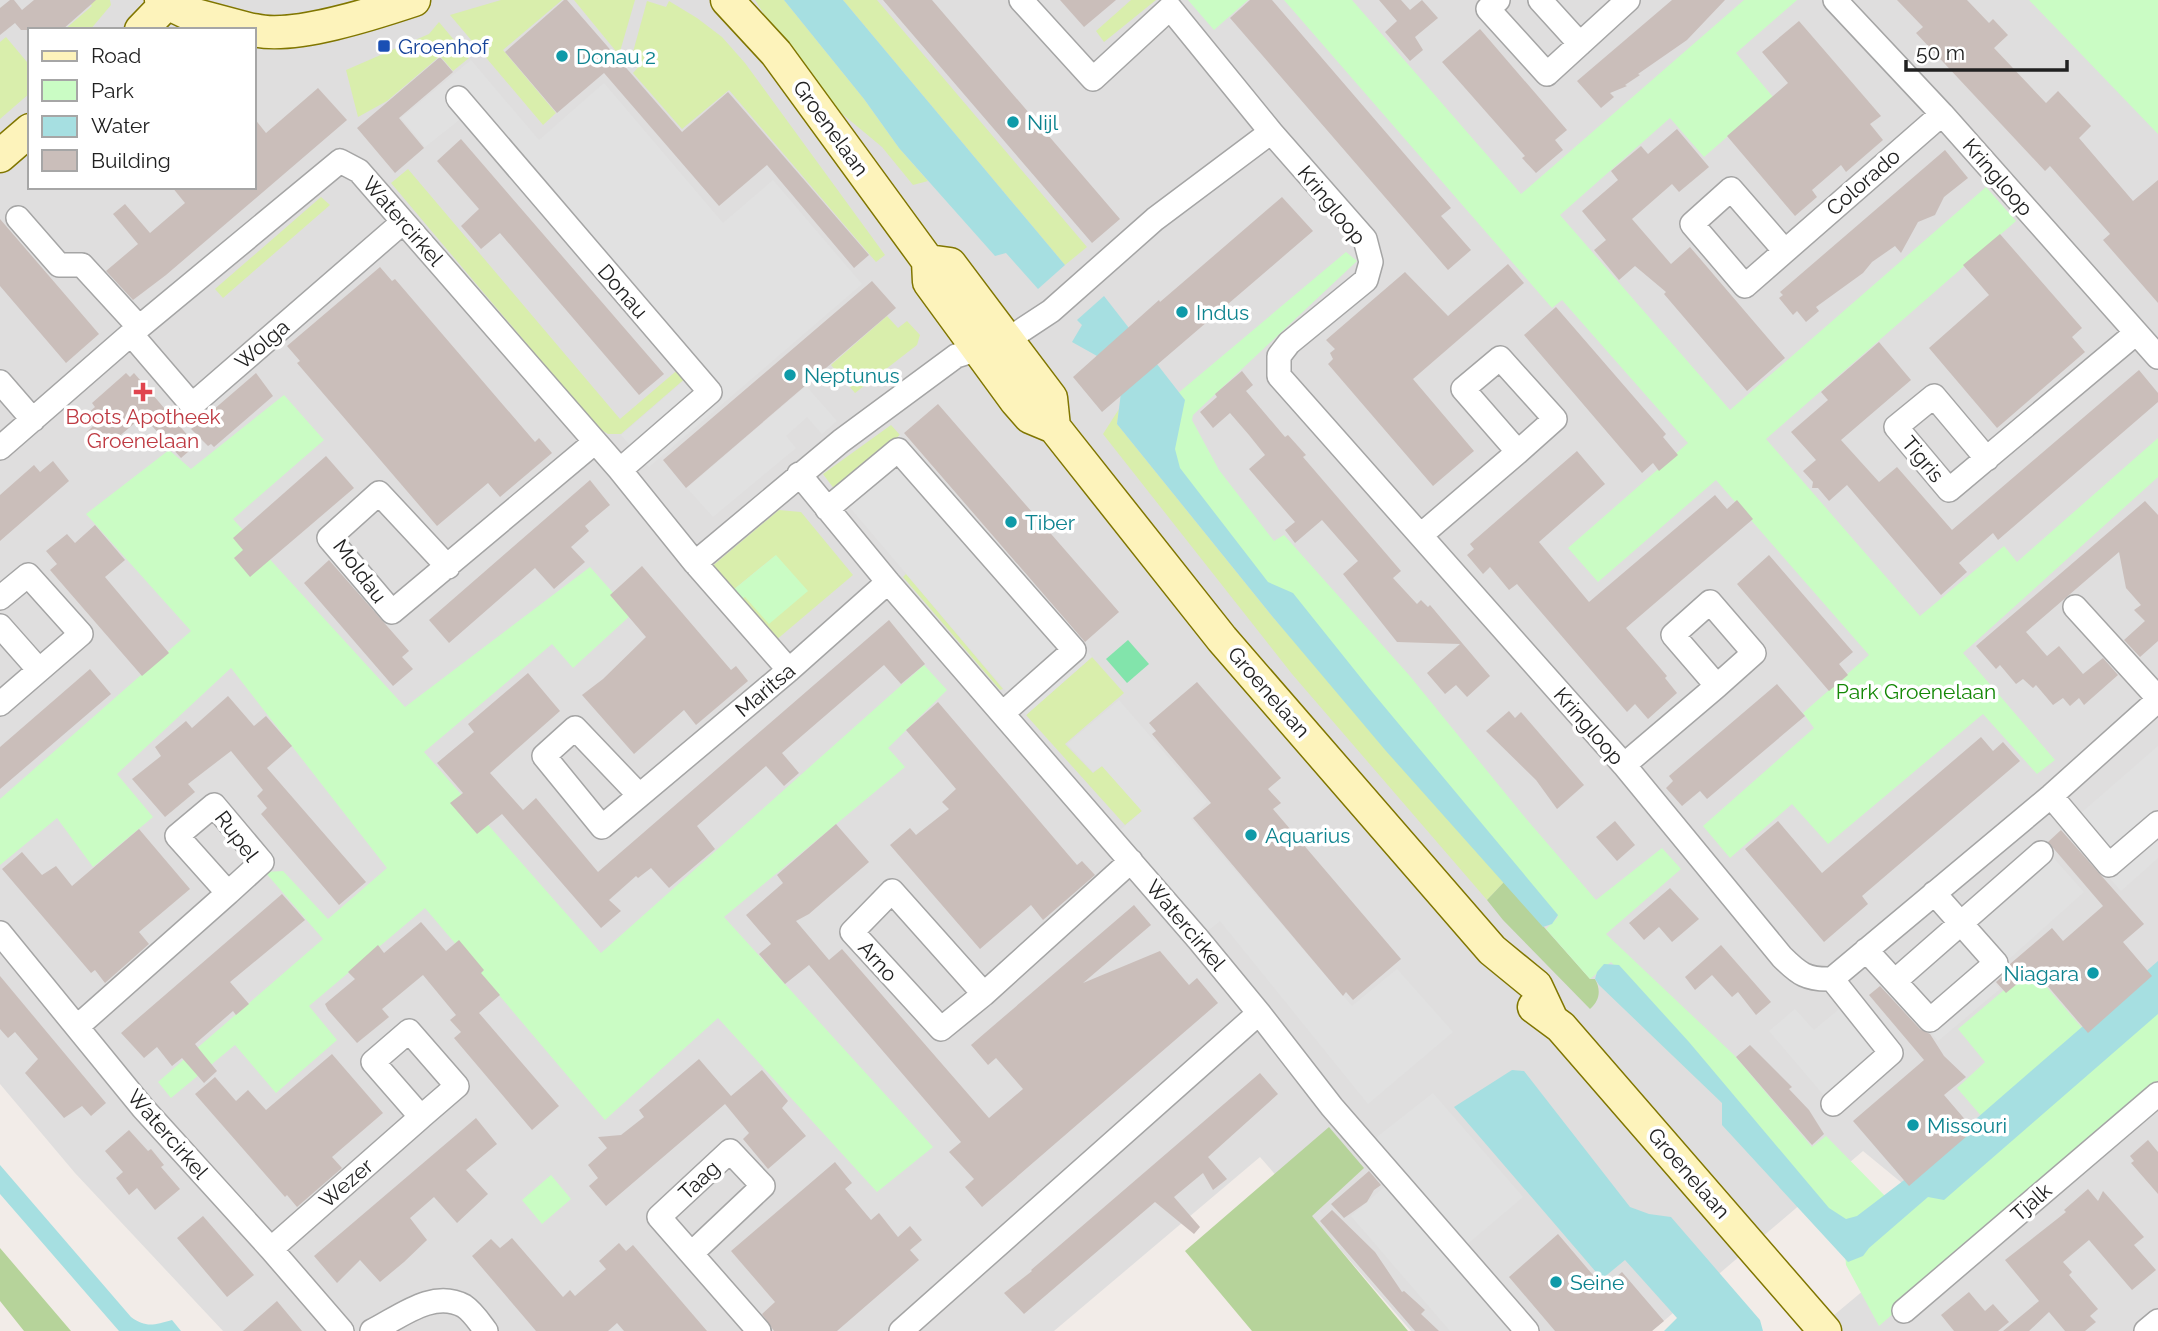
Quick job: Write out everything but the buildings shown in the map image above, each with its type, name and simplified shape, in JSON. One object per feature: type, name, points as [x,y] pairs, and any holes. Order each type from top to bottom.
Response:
[{"type":"street","points":[[256,31],[269,33],[323,26],[414,0]]},
{"type":"street","name":"Groenelaan","points":[[727,0],[776,52],[928,261],[929,282],[1016,401],[1030,416],[1055,427],[1222,639],[1492,950],[1536,986],[1551,1018],[1695,1179],[1825,1331]]},
{"type":"street","name":"Kringloop","points":[[1021,0],[1093,79],[1170,8],[1271,132],[1365,239],[1371,261],[1366,280],[1290,343],[1279,356],[1279,376],[1624,765],[1782,957],[1805,976],[1832,979]]},
{"type":"street","points":[[1499,0],[1488,9],[1547,74],[1628,0]]},
{"type":"street","points":[[1540,0],[1580,44]]},
{"type":"street","name":"Kringloop","points":[[1835,0],[1942,114],[2158,357]]},
{"type":"street","points":[[143,28],[164,2],[188,13],[245,28]]},
{"type":"street","name":"Donau","points":[[458,98],[710,392],[620,470]]},
{"type":"street","name":"Colorado","points":[[1784,250],[1942,114]]},
{"type":"street","points":[[0,156],[28,132]]},
{"type":"street","points":[[695,563],[799,474],[956,356],[1007,340],[1051,311],[1155,219],[1271,132]]},
{"type":"street","name":"Watercirkel","points":[[0,448],[340,160],[359,171],[620,470],[695,563],[789,670]]},
{"type":"street","points":[[18,218],[59,265],[82,265],[135,331]]},
{"type":"street","name":"Wolga","points":[[135,331],[192,405],[403,222]]},
{"type":"street","name":"Groenelaan","points":[[928,261],[950,264],[1051,398],[1055,427]]},
{"type":"street","points":[[1986,459],[2136,333]]},
{"type":"street","points":[[0,382],[33,420]]},
{"type":"street","name":"Moldau","points":[[448,567],[379,493],[329,538],[393,612],[448,567],[595,442]]},
{"type":"street","points":[[827,509],[898,450],[1074,650],[1003,713]]},
{"type":"street","points":[[1421,535],[1518,452]]},
{"type":"street","name":"Watercirkel","points":[[799,474],[888,582],[1259,1013]]},
{"type":"street","points":[[0,598],[28,575],[81,634],[0,704]]},
{"type":"street","name":"Maritsa","points":[[639,795],[789,670],[888,582]]},
{"type":"street","points":[[1833,1104],[1891,1053],[1832,979],[2051,796],[2158,699],[2075,607]]},
{"type":"street","points":[[0,626],[39,670]]},
{"type":"street","points":[[1624,765],[1717,686]]},
{"type":"street","points":[[2051,796],[2109,865],[2158,823]]},
{"type":"street","points":[[1895,981],[2040,853]]},
{"type":"street","name":"Arno","points":[[984,994],[892,891],[852,932],[941,1030],[984,994],[1130,861]]},
{"type":"street","name":"Rupel","points":[[78,1026],[228,893]]},
{"type":"street","points":[[1866,950],[1930,1020],[1996,963],[1934,894]]},
{"type":"street","name":"Watercirkel","points":[[0,933],[143,1108],[342,1331]]},
{"type":"street","points":[[901,1331],[1259,1013],[1332,1107],[1527,1331]]},
{"type":"street","name":"Tjalk","points":[[1903,1311],[2158,1094]]},
{"type":"street","name":"Wezer","points":[[271,1249],[421,1117]]},
{"type":"street","name":"Taag","points":[[692,1253],[763,1186],[730,1151],[659,1217],[759,1331]]},
{"type":"street","points":[[372,1331],[430,1301],[450,1300],[467,1308],[486,1331]]},
{"type":"street","points":[[2146,1331],[2158,1321]]},
{"type":"shaded area","points":[[0,0],[2039,0],[2158,131],[2158,1004],[1908,1188],[1863,1151],[1652,1331],[1411,1331],[1260,1157],[1054,1331],[223,1331],[75,1173],[0,1084]]},
{"type":"shaded area","points":[[471,60],[539,140],[604,83],[723,223],[773,180],[862,284],[649,467],[621,435],[689,376],[463,117],[425,147],[401,118]]},
{"type":"shaded area","points":[[806,386],[837,421],[822,434],[807,417],[786,436],[796,448],[713,517],[687,488]]},
{"type":"shaded area","points":[[900,435],[1092,657],[1026,715],[835,490]]},
{"type":"shaded area","points":[[1119,700],[1207,802],[1191,819],[1352,1006],[1397,969],[1453,1032],[1368,1104],[1220,921],[1205,933],[1118,832],[1142,811],[1102,766],[1093,772],[1067,744]]},
{"type":"shaded area","points":[[2158,746],[2158,858],[2121,891],[2065,827]]},
{"type":"shaded area","points":[[2041,844],[2084,892],[1990,976],[2000,989],[1938,1041],[1887,982]]},
{"type":"shaded area","points":[[1857,994],[1906,1052],[1837,1111],[1769,1031],[1795,1009],[1814,1030]]},
{"type":"shaded area","points":[[2158,1044],[2158,1331],[1815,1331]]},
{"type":"shaded area","points":[[1433,1093],[1523,1197],[1464,1247],[1538,1331],[1450,1331],[1351,1216],[1399,1174],[1373,1140]]},
{"type":"green space","points":[[88,0],[110,0],[111,5],[92,28],[66,28],[92,6]]},
{"type":"green space","points":[[501,0],[562,0],[503,50],[556,113],[543,125],[450,15]]},
{"type":"green space","points":[[574,0],[635,0],[619,55]]},
{"type":"green space","points":[[755,0],[784,0],[864,99],[899,148],[928,181],[913,185],[882,147],[787,68],[776,33]]},
{"type":"green space","points":[[843,0],[877,0],[1087,247],[1065,265]]},
{"type":"green space","points":[[1131,0],[1156,0],[1104,42],[1096,31]]},
{"type":"green space","points":[[1188,0],[1248,0],[1214,30]]},
{"type":"green space","name":"Park Groenelaan","points":[[1284,0],[1352,0],[1521,194],[1744,0],[1797,0],[1736,53],[1773,97],[1704,157],[1670,118],[1560,215],[1730,410],[1986,187],[2016,221],[1766,439],[1920,616],[2004,546],[2017,562],[2158,438],[2158,477],[1963,653],[2055,760],[2037,774],[1983,714],[1828,844],[1792,804],[1730,858],[1703,826],[1814,728],[1803,713],[1869,655],[1716,480],[1598,582],[1568,548],[1688,443],[1562,300],[1552,308]]},
{"type":"green space","points":[[2029,0],[2158,0],[2158,134]]},
{"type":"green space","points":[[647,1],[666,7],[669,1],[722,37],[745,63],[885,255],[876,262],[729,90],[682,129],[633,73],[641,64],[633,52]]},
{"type":"green space","points":[[439,22],[469,58],[453,71],[440,56],[387,101],[358,117],[346,70],[429,34]]},
{"type":"green space","points":[[6,37],[28,61],[28,95],[0,119],[0,42]]},
{"type":"green space","points":[[408,169],[620,419],[681,367],[688,376],[621,434],[608,434],[597,427],[391,183]]},
{"type":"green space","points":[[321,197],[330,205],[223,298],[215,289]]},
{"type":"green space","points":[[1346,252],[1357,261],[1193,415],[1192,420],[1219,470],[1274,541],[1284,535],[1409,675],[1596,900],[1662,848],[1681,869],[1606,934],[1734,1055],[1812,1147],[1826,1136],[1886,1197],[1989,1125],[1957,1088],[1985,1062],[1958,1029],[2030,968],[2090,1037],[2158,980],[2158,1083],[1879,1326],[1846,1265],[1842,1220],[1826,1208],[1738,1102],[1611,962],[1590,979],[1546,929],[1558,917],[1266,583],[1177,469],[1171,443],[1177,394]]},
{"type":"green space","points":[[887,316],[898,328],[907,321],[920,335],[917,345],[855,393],[831,365]]},
{"type":"green space","points":[[284,395],[324,440],[233,519],[405,707],[590,567],[632,614],[573,668],[552,644],[424,752],[601,953],[924,665],[947,690],[888,748],[905,767],[724,917],[933,1147],[877,1192],[718,1018],[605,1120],[425,908],[309,1006],[337,1040],[276,1093],[235,1045],[171,1098],[158,1082],[323,939],[265,872],[283,871],[328,919],[387,868],[231,668],[117,774],[153,817],[93,867],[57,818],[0,865],[0,799],[191,631],[86,514],[169,450],[191,469]]},
{"type":"green space","points":[[1119,409],[1117,424],[1272,616],[1504,882],[1487,900],[1292,674],[1103,434]]},
{"type":"green space","points":[[891,425],[900,435],[835,490],[823,474]]},
{"type":"green space","points":[[779,510],[801,512],[853,575],[775,641],[740,600],[776,555],[732,591],[710,568]]},
{"type":"green space","points":[[776,555],[808,591],[769,624],[745,597],[740,600],[732,591]]},
{"type":"green space","points":[[906,574],[1003,689],[1000,690],[903,577]]},
{"type":"green space","points":[[1128,640],[1149,664],[1127,683],[1106,659]]},
{"type":"green space","points":[[1092,657],[1124,693],[1065,744],[1093,773],[1102,766],[1142,811],[1125,825],[1026,715]]},
{"type":"green space","points":[[1504,882],[1590,979],[1595,979],[1598,995],[1590,1009],[1503,920],[1487,900]]},
{"type":"green space","points":[[1329,1127],[1364,1168],[1312,1216],[1408,1331],[1252,1331],[1185,1251]]},
{"type":"green space","points":[[551,1175],[571,1199],[542,1224],[522,1200]]},
{"type":"green space","points":[[0,1248],[71,1331],[24,1331],[0,1301]]},
{"type":"water","points":[[784,0],[843,0],[1065,265],[1038,289],[1006,253],[995,256],[899,148],[864,99]]},
{"type":"water","points":[[1104,296],[1185,400],[1175,449],[1180,468],[1268,582],[1293,593],[1558,915],[1552,924],[1543,927],[1386,751],[1272,616],[1117,424],[1122,385],[1097,356],[1072,342],[1082,325],[1077,320]]},
{"type":"water","points":[[2158,961],[2158,1014],[1944,1200],[1928,1197],[1863,1256],[1848,1262],[1722,1125],[1722,1103],[1595,979],[1604,964],[1619,965],[1689,1042],[1829,1208],[1846,1219],[1857,1216],[1916,1171]]},
{"type":"water","points":[[1512,1070],[1524,1071],[1630,1207],[1649,1214],[1671,1217],[1760,1320],[1763,1331],[1664,1331],[1677,1318],[1625,1260],[1602,1279],[1454,1107]]},
{"type":"water","points":[[0,1165],[131,1317],[141,1323],[150,1324],[172,1320],[181,1331],[119,1331],[0,1194]]},
{"type":"place","name":"Groenhof","points":[[384,46]]},
{"type":"place","name":"Donau 2","points":[[562,56]]},
{"type":"place","name":"Nijl","points":[[1013,122]]},
{"type":"place","name":"Indus","points":[[1182,312]]},
{"type":"place","name":"Neptunus","points":[[790,375]]},
{"type":"place","name":"Boots Apotheek Groenelaan","points":[[143,392]]},
{"type":"place","name":"Tiber","points":[[1011,522]]},
{"type":"place","name":"Aquarius","points":[[1251,835]]},
{"type":"place","name":"Niagara","points":[[2093,973]]},
{"type":"place","name":"Missouri","points":[[1913,1125]]},
{"type":"place","name":"Seine","points":[[1556,1282]]}]
